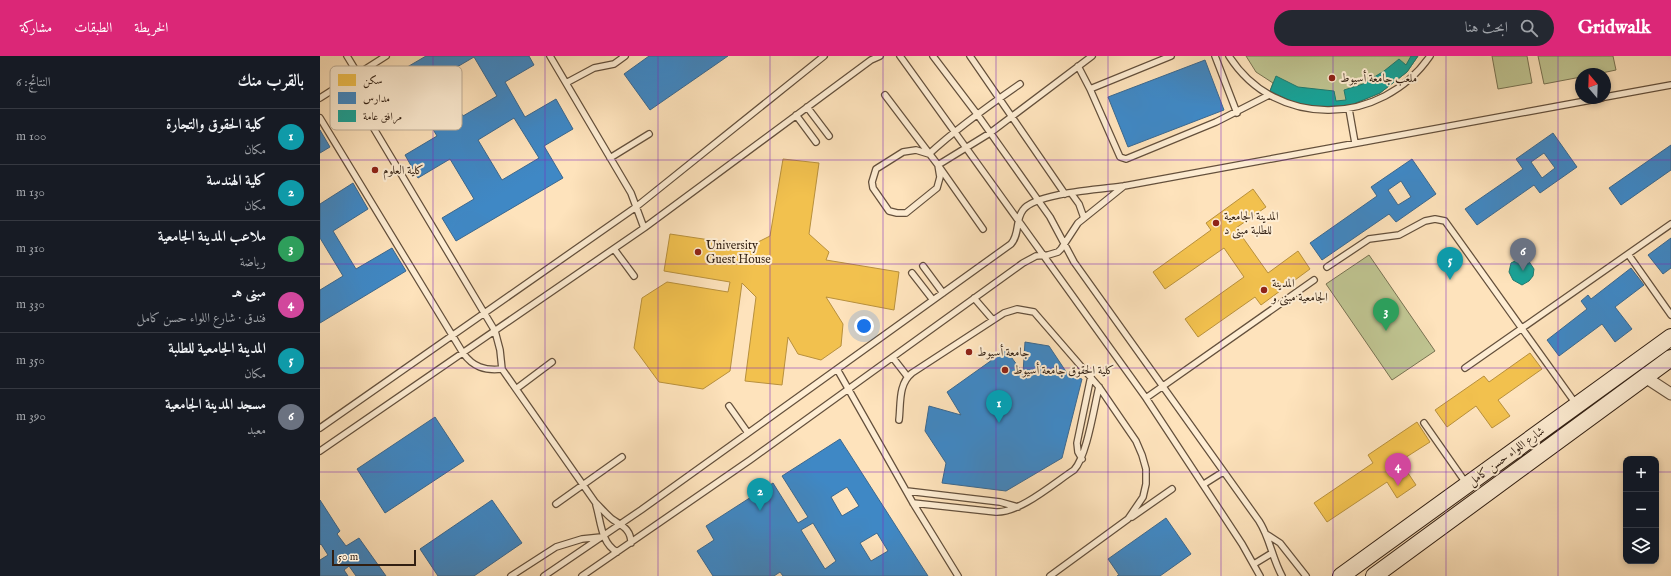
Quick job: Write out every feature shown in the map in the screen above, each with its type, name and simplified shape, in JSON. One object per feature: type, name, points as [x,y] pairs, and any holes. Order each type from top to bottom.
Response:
[{"type":"main road","name":"شارع اللواء حسن كامل","points":[[1341,576],[1576,404],[1671,337]]},
{"type":"main road","name":"شارع اللواء حسن كامل","points":[[1374,576],[1671,358]]},
{"type":"main road","points":[[1589,395],[1601,409]]},
{"type":"street","points":[[1645,377],[1671,394]]},
{"type":"lane","points":[[347,56],[353,66]]},
{"type":"lane","points":[[370,66],[386,56]]},
{"type":"lane","points":[[550,56],[631,193],[644,228]]},
{"type":"lane","points":[[566,83],[594,68],[614,64],[625,56]]},
{"type":"lane","points":[[320,428],[636,207],[824,56]]},
{"type":"lane","points":[[320,451],[644,228],[871,60],[880,56]]},
{"type":"lane","points":[[900,56],[1146,398],[1204,484],[1260,576]]},
{"type":"lane","points":[[933,56],[977,114],[1056,226],[1064,245],[1074,262],[1259,521],[1266,534],[1282,576]]},
{"type":"lane","points":[[938,165],[990,134],[1092,56]]},
{"type":"lane","points":[[1090,88],[1171,56]]},
{"type":"lane","points":[[1215,56],[1237,113]]},
{"type":"lane","points":[[1229,56],[1249,80],[1269,95],[1295,106],[1322,111],[1349,109],[1376,101],[1400,88],[1420,69],[1430,56]]},
{"type":"lane","points":[[972,57],[1065,194]]},
{"type":"lane","points":[[1078,66],[1090,88],[1120,157],[1123,159],[1237,113],[1269,95]]},
{"type":"lane","points":[[929,154],[954,131],[1020,84]]},
{"type":"lane","points":[[1611,97],[1671,85]]},
{"type":"lane","points":[[320,98],[330,92]]},
{"type":"lane","points":[[885,95],[938,165],[983,229]]},
{"type":"lane","points":[[544,576],[604,536],[1011,244],[1015,238],[1018,219],[1025,208],[1037,201],[1065,194],[1124,186],[1575,103]]},
{"type":"lane","points":[[807,107],[829,136]]},
{"type":"lane","points":[[1349,109],[1355,143]]},
{"type":"lane","points":[[796,116],[816,142]]},
{"type":"lane","points":[[320,118],[468,360],[476,366],[484,369],[502,369]]},
{"type":"lane","points":[[375,130],[495,331],[500,350],[502,369],[596,502],[607,515],[629,532],[631,543]]},
{"type":"lane","points":[[610,158],[649,134]]},
{"type":"lane","points":[[929,154],[916,150],[903,152],[876,169],[872,182],[873,188],[889,211],[906,213],[937,188],[940,177],[938,165]]},
{"type":"lane","points":[[582,576],[893,358],[1023,262],[1032,257],[1058,252],[1073,230],[1084,218],[1124,186]]},
{"type":"lane","points":[[1071,193],[1079,204],[1084,218]]},
{"type":"lane","points":[[1327,267],[1369,239],[1399,235],[1425,220],[1435,219],[1446,221],[1576,404]]},
{"type":"lane","points":[[1465,368],[1671,224]]},
{"type":"lane","points":[[614,249],[634,276]]},
{"type":"lane","points":[[1628,254],[1671,315]]},
{"type":"lane","points":[[923,266],[944,293]]},
{"type":"lane","points":[[912,273],[932,300]]},
{"type":"lane","points":[[1146,398],[1314,280]]},
{"type":"lane","points":[[974,298],[993,320]]},
{"type":"lane","points":[[899,420],[902,385],[907,376],[1004,313],[1017,309],[1034,312],[1091,376],[1136,441],[1142,454],[1146,469],[1146,484],[1143,497],[1128,519]]},
{"type":"lane","points":[[893,358],[907,376]]},
{"type":"lane","points":[[516,389],[552,362]]},
{"type":"lane","points":[[837,369],[913,503],[958,576]]},
{"type":"lane","points":[[1082,460],[1078,452],[1077,443],[1091,376]]},
{"type":"lane","points":[[913,503],[996,512],[1006,511],[1018,507],[1074,470],[1082,460],[1099,387]]},
{"type":"lane","points":[[729,406],[748,433]]},
{"type":"lane","points":[[1424,423],[1467,484]]},
{"type":"lane","points":[[556,504],[622,457]]},
{"type":"lane","points":[[1204,484],[1223,472]]},
{"type":"lane","points":[[1050,576],[1172,489]]},
{"type":"lane","points":[[906,491],[1000,502],[1018,507]]},
{"type":"lane","points":[[596,502],[604,536],[609,546],[617,552]]},
{"type":"lane","points":[[1266,534],[1280,543],[1306,576]]},
{"type":"lane","points":[[511,576],[556,547],[582,539],[604,536]]},
{"type":"lane","points":[[1254,564],[1272,553]]},
{"type":"green space","name":"ملعب جامعة أسيوط","points":[[1246,56],[1418,56],[1407,72],[1380,93],[1351,105],[1293,102],[1270,91],[1273,83],[1256,72]]},
{"type":"green space","points":[[1492,56],[1527,56],[1532,83],[1498,89]]},
{"type":"green space","points":[[1538,56],[1613,56],[1616,70],[1611,71],[1611,68],[1575,68],[1575,78],[1544,84]]},
{"type":"green space","points":[[1369,255],[1435,351],[1392,380],[1326,284]]},
{"type":"building: سكن","points":[[783,159],[819,163],[809,234],[829,252],[826,260],[899,272],[894,310],[826,297],[843,324],[841,346],[821,360],[798,354],[788,337],[782,385],[745,381],[756,297],[742,283],[730,371],[703,389],[659,382],[634,348],[642,298],[667,282],[728,292],[730,282],[664,271],[670,234],[750,246],[770,236]]},
{"type":"building: سكن","points":[[1253,189],[1266,207],[1236,228],[1268,273],[1298,251],[1310,269],[1261,305],[1255,297],[1198,337],[1185,319],[1244,277],[1224,248],[1165,289],[1153,272],[1211,230],[1206,223]]},
{"type":"building: سكن","points":[[1530,353],[1542,369],[1498,400],[1510,416],[1492,428],[1476,406],[1447,427],[1435,410],[1484,376],[1489,382]]},
{"type":"building: سكن","points":[[1417,422],[1430,442],[1400,461],[1416,485],[1397,498],[1387,482],[1327,522],[1314,503],[1373,463],[1368,455]]},
{"type":"building: مدارس","points":[[426,56],[529,56],[534,65],[505,82],[525,117],[556,99],[573,129],[544,146],[563,178],[456,241],[442,218],[474,199],[450,159],[418,178],[405,155],[437,136],[433,130],[462,130],[462,114],[463,116],[497,96],[474,57],[459,66],[409,66]],"holes":[[[514,118],[539,158],[502,180],[478,140]]]},
{"type":"building: مدارس","points":[[649,56],[728,56],[650,110],[624,74]]},
{"type":"building: مدارس","points":[[1205,60],[1224,110],[1128,147],[1108,97]]},
{"type":"building: مدارس","points":[[320,130],[330,147],[320,153]]},
{"type":"building: مدارس","points":[[1553,133],[1577,167],[1540,193],[1534,185],[1477,225],[1465,209],[1523,169],[1516,159]],"holes":[[[1544,153],[1555,168],[1542,178],[1531,162]]]},
{"type":"building: مدارس","points":[[1671,145],[1671,170],[1621,205],[1609,188]]},
{"type":"building: مدارس","points":[[1412,159],[1436,194],[1396,222],[1389,214],[1322,260],[1310,243],[1377,196],[1371,187]],"holes":[[[1401,181],[1411,197],[1398,205],[1388,190]]]},
{"type":"building: مدارس","points":[[353,183],[368,209],[333,231],[356,269],[392,248],[406,271],[320,323],[320,290],[343,276],[320,238],[320,204]]},
{"type":"building: مدارس","points":[[1671,238],[1671,268],[1663,274],[1648,255]]},
{"type":"building: مدارس","points":[[1631,268],[1644,285],[1615,307],[1632,329],[1615,342],[1602,324],[1559,356],[1547,340],[1587,309],[1581,301],[1588,295],[1591,299]]},
{"type":"building: مدارس","points":[[1025,342],[1049,346],[1069,376],[1082,379],[1062,458],[1006,491],[942,483],[946,463],[925,431],[929,406],[961,415],[947,392],[1006,350],[1023,373]]},
{"type":"building: مدارس","points":[[435,417],[464,461],[385,513],[357,469]]},
{"type":"building: مدارس","points":[[840,439],[928,576],[783,576],[780,572],[774,576],[713,576],[697,551],[714,540],[706,526],[773,483],[798,523],[808,517],[782,476]],"holes":[[[847,487],[859,506],[842,516],[831,497]],[[813,523],[836,561],[825,569],[801,530]],[[877,533],[888,551],[871,561],[860,543]]]},
{"type":"building: مدارس","points":[[320,500],[340,531],[337,534],[346,546],[359,538],[386,576],[356,576],[349,566],[344,570],[348,576],[320,576],[320,560],[328,555],[321,544],[320,545]]},
{"type":"building: مدارس","points":[[492,500],[522,543],[474,576],[438,576],[420,549]]},
{"type":"building: مدارس","points":[[1166,518],[1191,554],[1160,576],[1117,576],[1119,575],[1108,559]]},
{"type":"building: مرافق عامة","points":[[1411,56],[1418,56],[1407,72],[1380,93],[1351,105],[1318,107],[1293,102],[1270,91],[1276,76],[1298,87],[1334,91],[1336,101],[1346,100],[1344,90],[1363,84],[1384,71],[1399,59],[1406,65]]},
{"type":"building: مرافق عامة","points":[[1521,258],[1528,260],[1534,269],[1533,276],[1529,281],[1522,285],[1513,280],[1509,272],[1511,263]]},
{"type":"place","name":"ملعب جامعة أسيوط","points":[[1332,78]]},
{"type":"place","name":"كلية العلوم","points":[[375,170]]},
{"type":"place","name":"المدينة الجامعية للطلبة مبنى د","points":[[1216,223]]},
{"type":"place","name":"University Guest House","points":[[698,252]]},
{"type":"place","name":"مسجد المدينة الجامعية","points":[[1523,271]]},
{"type":"place","name":"المدينة الجامعية للطلبة","points":[[1450,280]]},
{"type":"place","name":"المدينة الجامعية مبنى و","points":[[1264,290]]},
{"type":"place","name":"ملاعب المدينة الجامعية","points":[[1386,331]]},
{"type":"place","name":"جامعة أسيوط","points":[[969,352]]},
{"type":"place","name":"كلية الحقوق جامعة أسيوط","points":[[1005,370]]},
{"type":"place","name":"كلية الحقوق والتجارة","points":[[999,423]]},
{"type":"place","name":"مبنى هـ","points":[[1398,486]]},
{"type":"place","name":"كلية الهندسة","points":[[760,511]]}]
